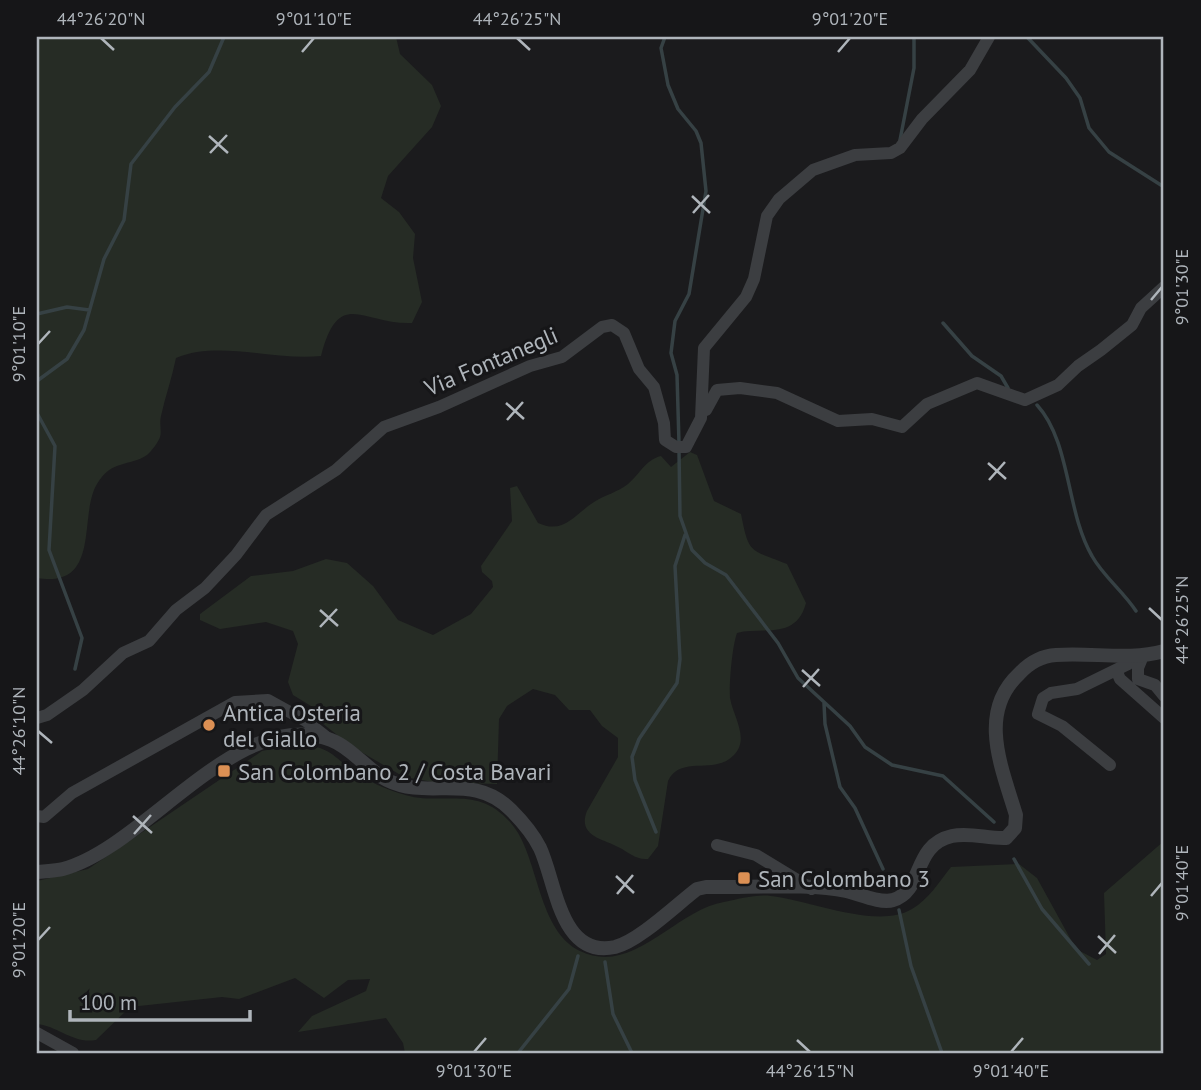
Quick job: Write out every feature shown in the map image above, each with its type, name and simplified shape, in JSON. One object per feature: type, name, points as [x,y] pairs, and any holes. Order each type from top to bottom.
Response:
[{"type":"street","name":"Via Fontanegli","points":[[37,718],[47,715],[83,690],[123,653],[149,641],[176,610],[205,588],[267,515],[336,470],[384,427],[439,407],[530,366],[562,357],[602,327],[612,326],[624,333],[639,369],[654,387],[664,423],[665,440],[669,445],[686,447],[701,418],[704,348],[746,297],[754,279],[767,216],[779,199],[813,170],[855,155],[891,153],[900,148],[922,119],[970,70],[989,37]]},
{"type":"street","points":[[701,418],[714,393],[721,388],[777,393],[838,421],[872,419],[902,427],[927,404],[977,383],[1025,400],[1058,385],[1078,366],[1101,351],[1132,325],[1141,308],[1164,287]]},
{"type":"street","points":[[37,816],[44,817],[72,793],[235,702],[268,700],[306,720],[387,780],[409,786],[473,788],[491,794],[511,810],[539,847],[565,922],[579,939],[597,947],[615,947],[628,941],[696,889],[839,890],[890,901],[902,896],[911,886],[923,855],[932,845],[951,836],[1006,838],[1015,828],[1016,816],[995,732],[996,708],[1007,685],[1030,663],[1055,655],[1139,657],[1164,651]]},
{"type":"street","points":[[1110,765],[1062,726],[1038,714],[1044,698],[1051,693],[1077,689],[1139,657]]},
{"type":"street","points":[[1139,657],[1138,679],[1155,685],[1164,696]]},
{"type":"street","points":[[1121,667],[1117,672],[1120,679],[1164,718]]},
{"type":"street","points":[[37,872],[64,869],[104,849],[246,747],[294,736],[331,740]]},
{"type":"street","points":[[717,845],[756,855],[812,889]]},
{"type":"street","points":[[37,1032],[73,1053]]},
{"type":"shaded area","points":[[37,37],[396,37],[400,54],[432,85],[441,106],[432,127],[388,176],[381,198],[399,212],[415,234],[413,258],[422,302],[412,323],[355,314],[345,315],[336,322],[328,335],[321,356],[210,351],[176,358],[161,416],[161,435],[158,441],[147,455],[115,467],[97,484],[80,561],[71,572],[57,578],[37,578]]},
{"type":"shaded area","points":[[690,452],[697,455],[714,501],[741,514],[746,537],[753,549],[787,564],[806,603],[795,623],[786,627],[737,633],[732,656],[730,698],[741,735],[739,749],[726,761],[689,766],[674,773],[668,781],[658,846],[648,859],[636,857],[599,839],[588,831],[586,826],[587,811],[618,757],[618,738],[602,726],[590,710],[569,710],[555,695],[533,689],[507,706],[499,719],[497,784],[433,782],[404,777],[351,746],[322,723],[311,706],[293,695],[288,682],[298,644],[293,631],[266,622],[220,629],[200,620],[200,614],[251,576],[293,571],[326,559],[347,563],[373,586],[398,620],[433,635],[471,614],[493,587],[492,581],[482,572],[481,566],[512,521],[510,488],[517,486],[538,523],[547,526],[562,525],[594,502],[624,487],[655,458],[661,456],[671,467]]},
{"type":"shaded area","points":[[294,744],[318,747],[333,754],[367,780],[397,792],[417,798],[474,800],[501,813],[522,841],[555,928],[566,941],[580,951],[599,957],[636,949],[706,907],[724,902],[765,896],[862,915],[897,915],[924,900],[951,867],[1019,864],[1037,878],[1076,949],[1097,960],[1106,954],[1104,893],[1164,841],[1164,1053],[405,1053],[403,1043],[386,1018],[298,1032],[312,1016],[366,991],[370,979],[348,980],[324,998],[295,978],[239,999],[222,997],[130,1007],[96,1040],[80,1039],[37,1024],[37,881],[88,869],[262,751]]},
{"type":"waterway","points":[[37,381],[67,359],[84,330],[104,259],[124,220],[131,164],[175,107],[209,72],[224,37]]},
{"type":"waterway","points":[[665,37],[661,48],[668,85],[678,109],[696,131],[701,143],[706,191],[689,294],[675,321],[671,353],[677,375],[679,443]]},
{"type":"waterway","points":[[900,140],[914,68],[914,37]]},
{"type":"waterway","points":[[1027,37],[1066,78],[1080,98],[1089,128],[1109,152],[1164,187]]},
{"type":"waterway","points":[[37,314],[67,307],[89,310]]},
{"type":"waterway","points":[[943,323],[972,356],[1001,376],[1008,388]]},
{"type":"waterway","points":[[1037,405],[1056,438],[1077,519],[1092,556],[1136,611]]},
{"type":"waterway","points":[[37,413],[55,446],[49,550],[82,638],[75,669]]},
{"type":"waterway","points":[[679,451],[680,516],[692,550],[705,563],[726,575],[778,643],[798,678],[850,726],[865,747],[892,765],[943,776],[994,822]]},
{"type":"waterway","points":[[656,832],[635,780],[632,757],[639,739],[677,683],[680,659],[675,566],[685,535]]},
{"type":"waterway","points":[[824,703],[825,724],[840,787],[855,808],[883,869]]},
{"type":"waterway","points":[[1014,859],[1042,909],[1089,964]]},
{"type":"waterway","points":[[899,910],[911,966],[942,1053]]},
{"type":"waterway","points":[[518,1053],[569,989],[578,956]]},
{"type":"waterway","points":[[605,962],[613,1014],[632,1053]]},
{"type":"place","name":"Antica Osteria del Giallo","points":[[209,725]]},
{"type":"place","name":"San Colombano 2 / Costa Bavari","points":[[224,771]]},
{"type":"place","name":"San Colombano 3","points":[[744,878]]}]
